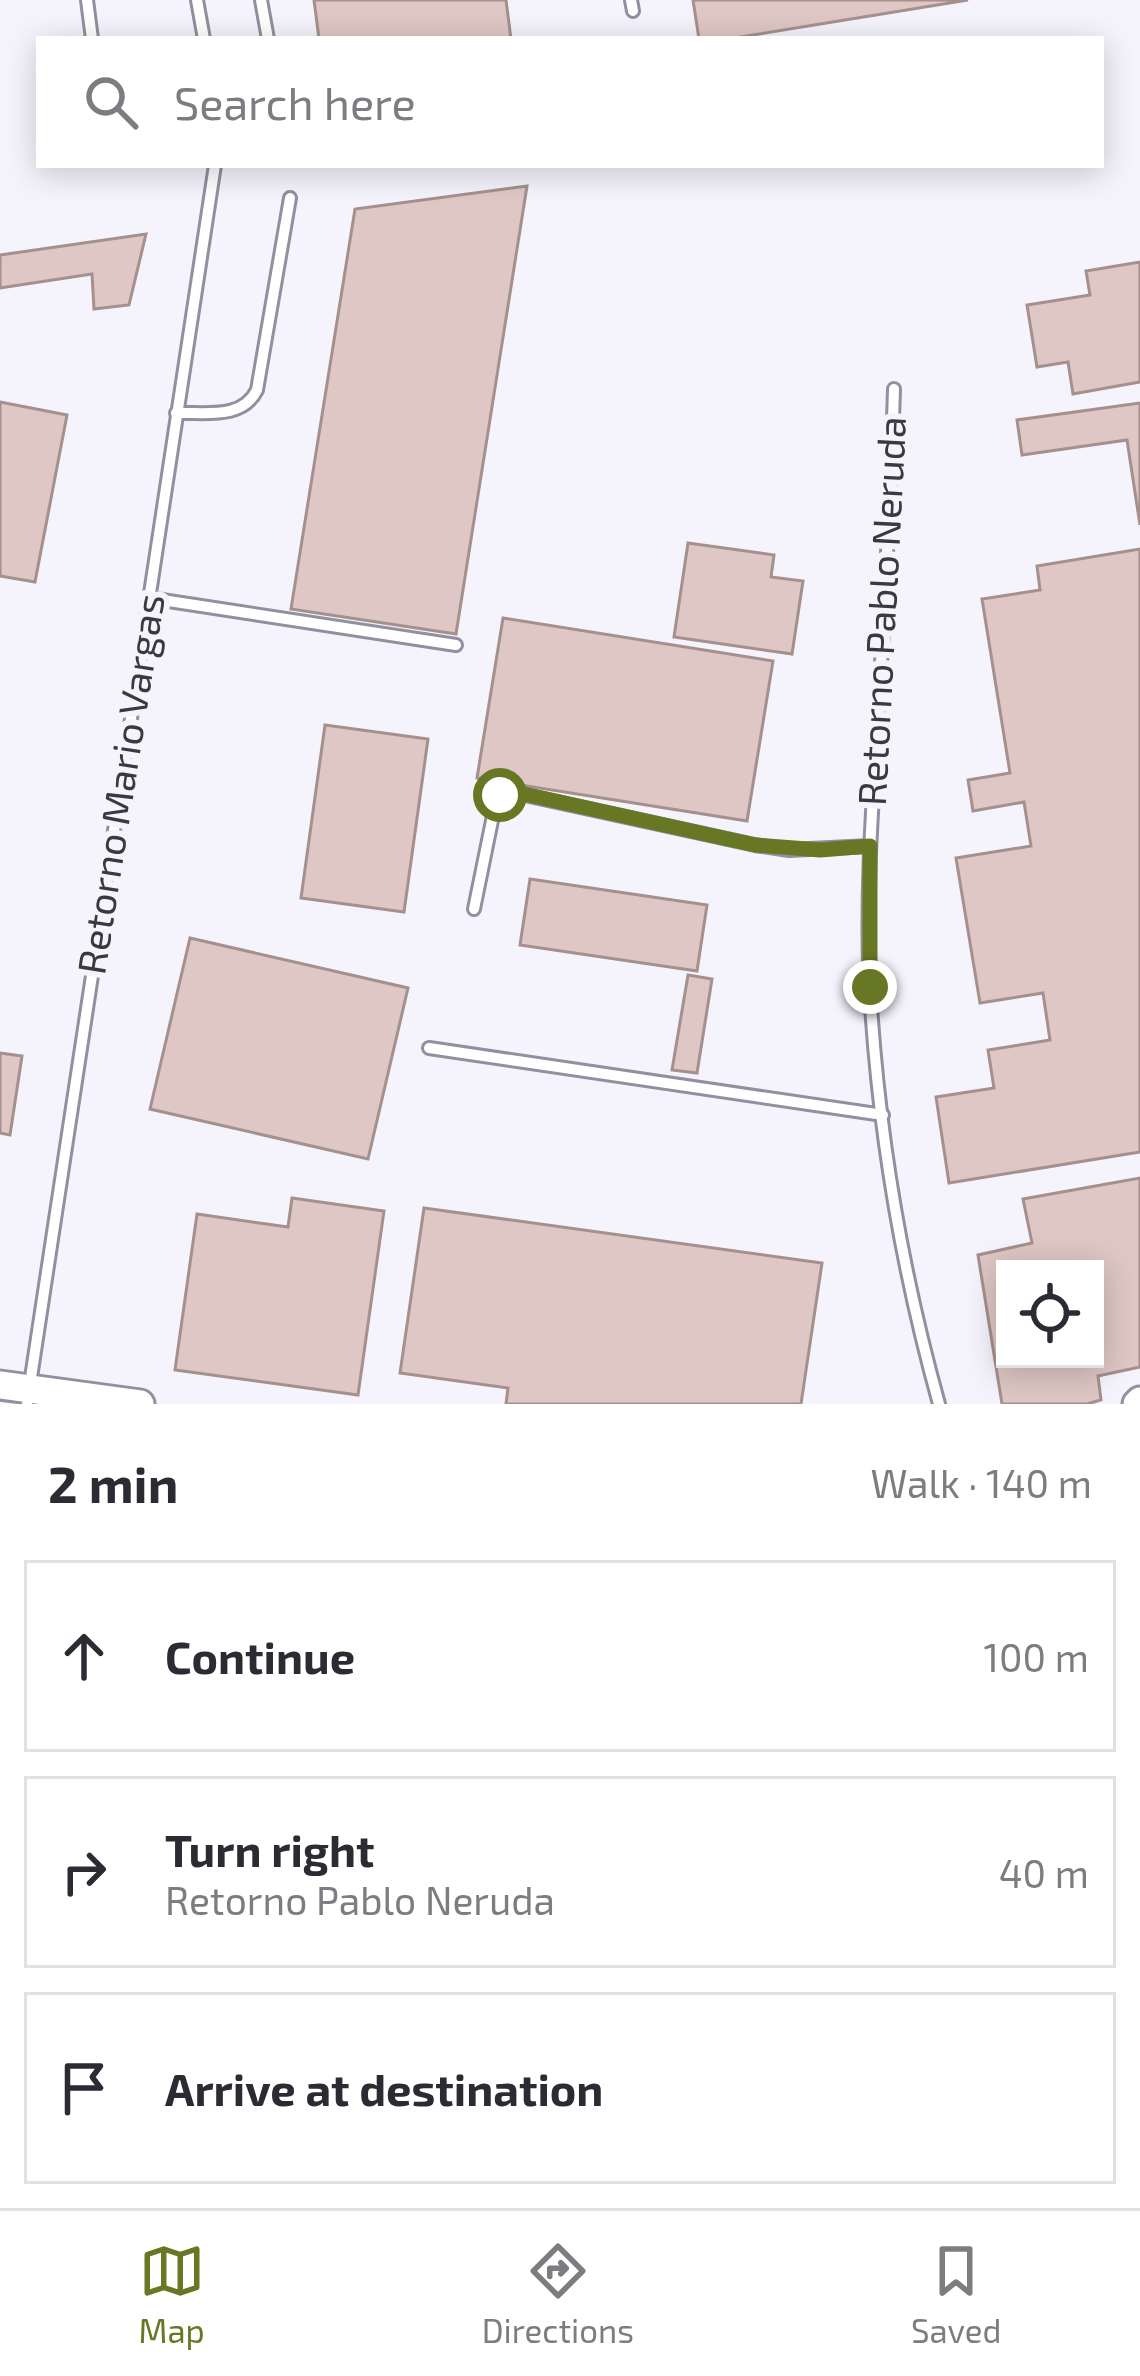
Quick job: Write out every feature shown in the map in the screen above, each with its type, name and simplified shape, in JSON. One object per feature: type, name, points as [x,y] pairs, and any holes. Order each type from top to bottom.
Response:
[{"type":"street","points":[[18,1392],[140,1404]]},
{"type":"lane","points":[[87,0],[92,36]]},
{"type":"lane","points":[[197,0],[203,36]]},
{"type":"lane","points":[[261,0],[267,36]]},
{"type":"lane","name":"Retorno Mario Vargas","points":[[18,1392],[215,168]]},
{"type":"lane","points":[[176,413],[235,411],[251,402],[257,390],[290,198]]},
{"type":"lane","name":"Retorno Pablo Neruda","points":[[894,388],[870,846],[870,987],[884,1115],[924,1352],[939,1404]]},
{"type":"lane","points":[[149,598],[456,645]]},
{"type":"lane","points":[[474,909],[496,801],[506,791],[755,845],[820,850],[870,846]]},
{"type":"lane","points":[[429,1048],[884,1115]]},
{"type":"building","points":[[314,0],[506,0],[511,36],[319,36]]},
{"type":"building","points":[[693,0],[968,0],[746,36],[699,36]]},
{"type":"building","points":[[527,186],[456,634],[291,609],[355,209]]},
{"type":"building","points":[[146,234],[129,305],[94,309],[92,274],[0,288],[0,255]]},
{"type":"building","points":[[1140,262],[1140,382],[1073,394],[1068,362],[1037,367],[1027,305],[1090,295],[1086,271]]},
{"type":"building","points":[[0,402],[67,415],[35,582],[0,576]]},
{"type":"building","points":[[1140,403],[1140,525],[1127,440],[1022,455],[1017,420]]},
{"type":"building","points":[[688,543],[774,555],[771,577],[803,581],[792,654],[674,637]]},
{"type":"building","points":[[1140,549],[1140,1152],[949,1183],[936,1097],[994,1088],[988,1050],[1050,1040],[1043,993],[980,1003],[956,858],[1031,846],[1024,802],[973,811],[968,780],[1010,773],[982,599],[1040,590],[1037,566]]},
{"type":"building","points":[[503,618],[773,661],[747,821],[477,778]]},
{"type":"building","points":[[325,725],[428,739],[404,912],[301,898]]},
{"type":"building","points":[[530,879],[707,905],[697,971],[520,945]]},
{"type":"building","points":[[190,938],[408,988],[368,1159],[150,1109]]},
{"type":"building","points":[[688,975],[712,979],[697,1073],[672,1070]]},
{"type":"building","points":[[0,1053],[22,1056],[10,1135],[0,1133]]},
{"type":"building","points":[[1140,1178],[1140,1367],[1098,1376],[1101,1400],[1002,1404],[996,1368],[1104,1368],[1104,1260],[996,1260],[996,1367],[978,1255],[1032,1243],[1023,1199]]},
{"type":"building","points":[[292,1198],[384,1211],[358,1395],[175,1370],[197,1214],[288,1227]]},
{"type":"building","points":[[424,1208],[822,1263],[801,1404],[506,1404],[508,1388],[400,1373]]},
{"type":"route","points":[[500,795],[515,792],[789,850],[870,846],[870,987]]}]
